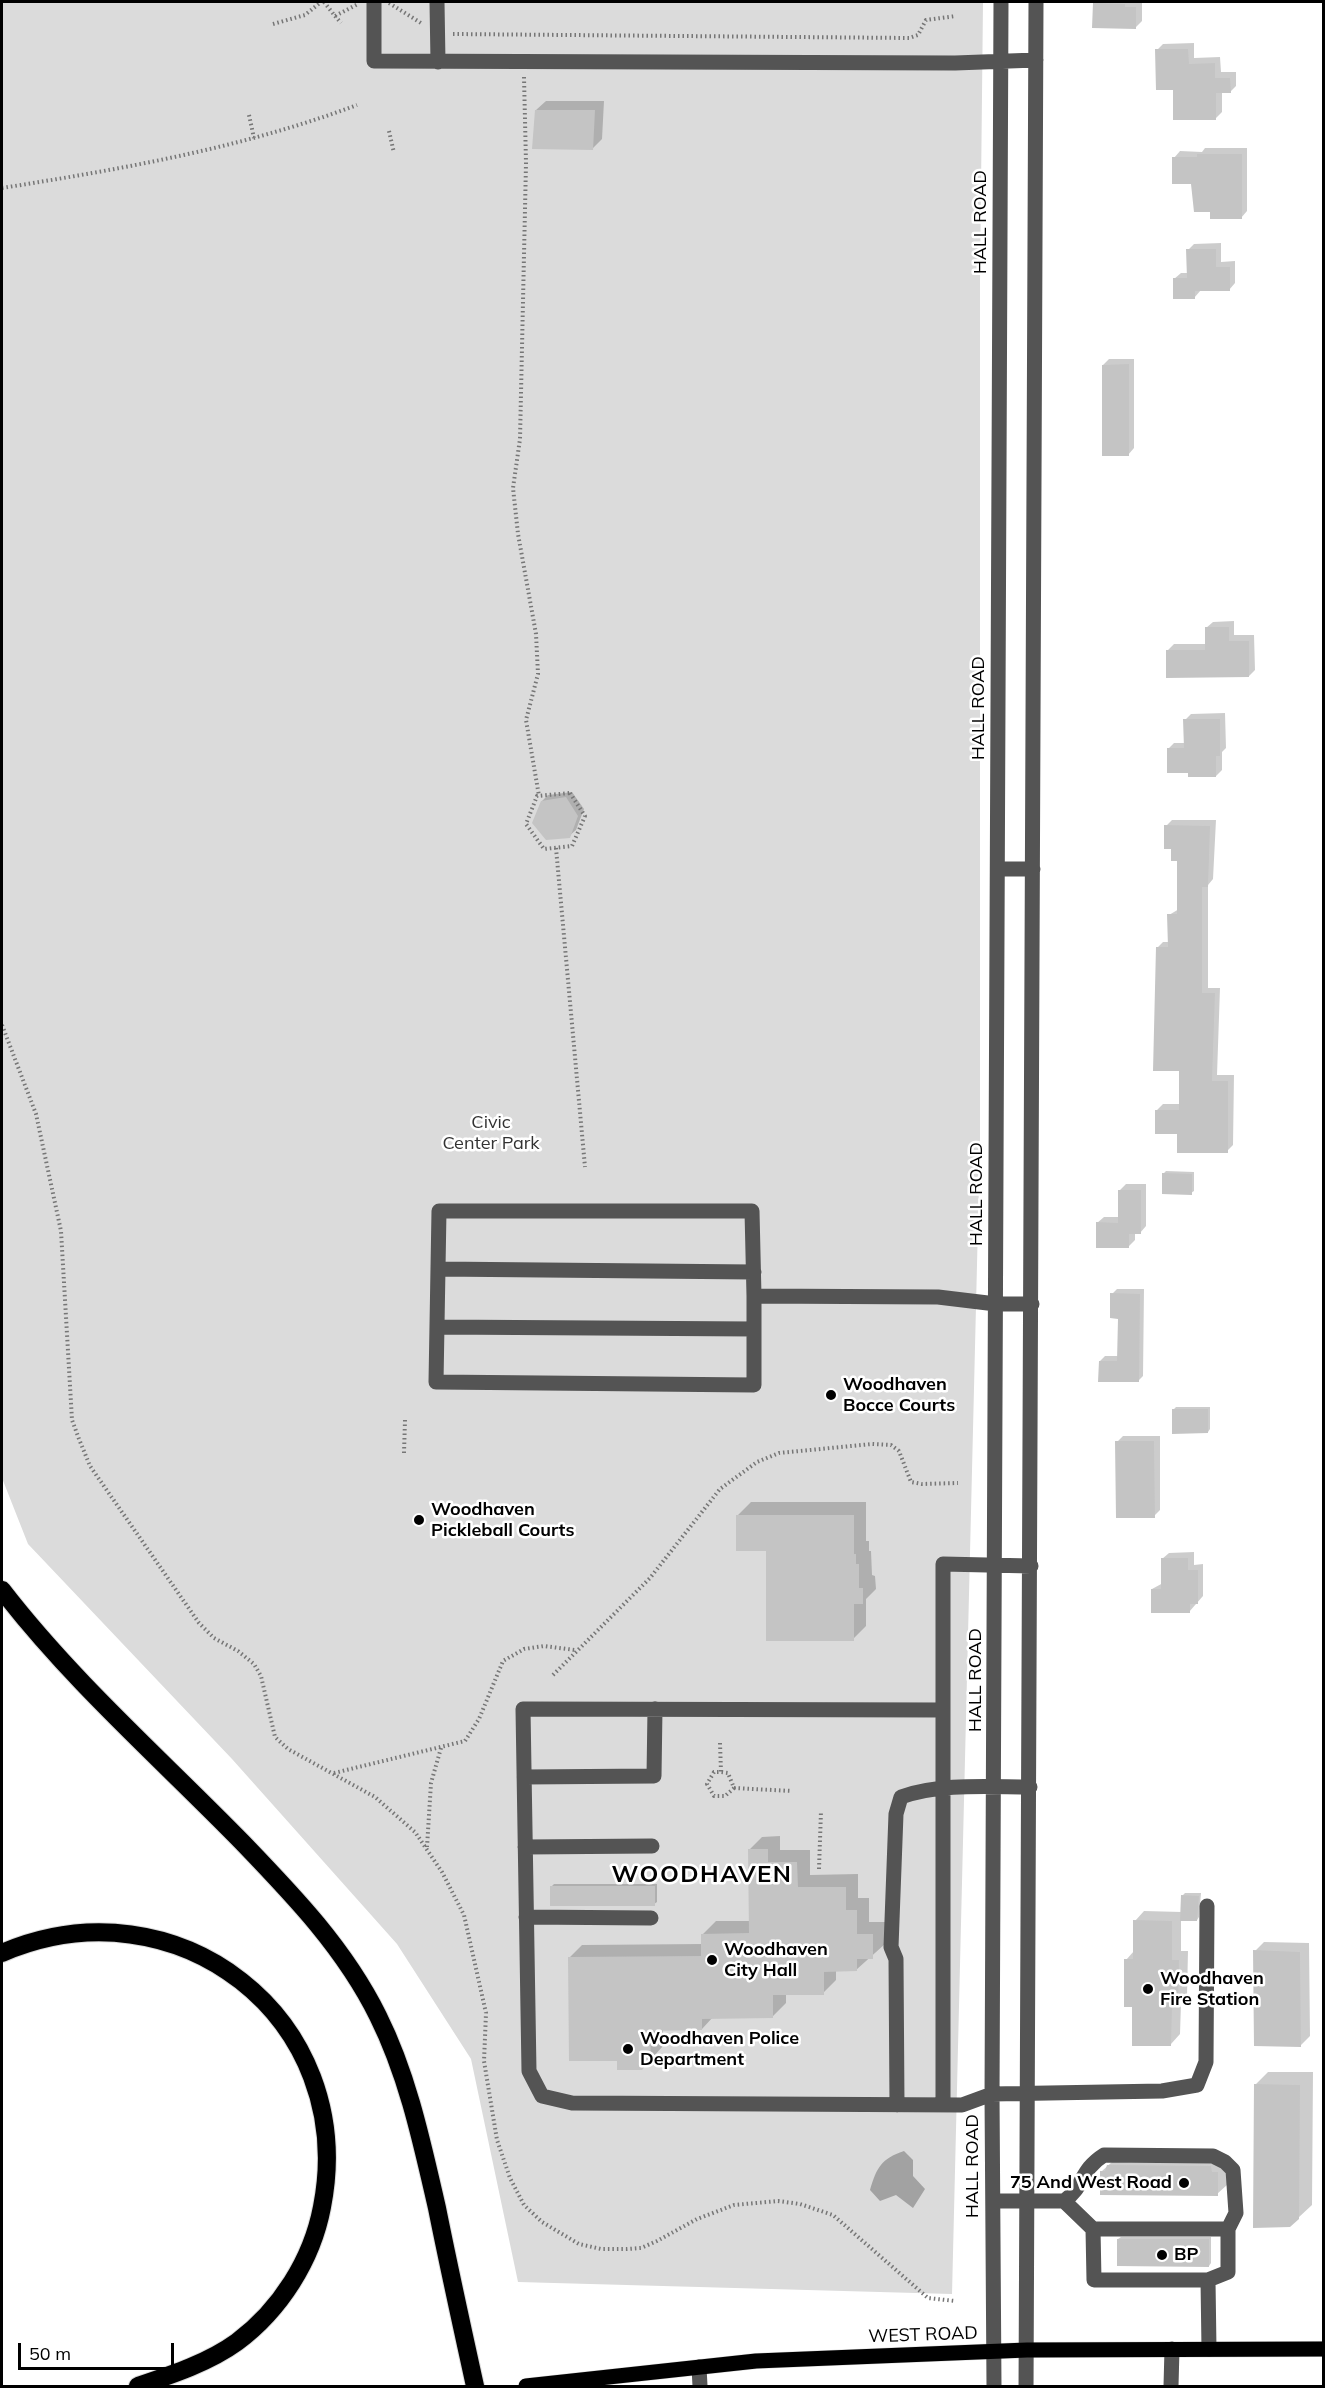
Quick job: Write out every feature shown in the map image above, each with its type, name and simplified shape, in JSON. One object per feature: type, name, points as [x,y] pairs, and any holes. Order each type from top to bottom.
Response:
[{"type":"highway","points":[[2,1590],[90,1694],[196,1796],[298,1900],[333,1942],[365,1991],[379,2017],[415,2115],[475,2386]]},
{"type":"highway","points":[[2,1953],[58,1934],[96,1931],[134,1933],[161,1940],[205,1957],[243,1981],[275,2013],[301,2051],[318,2093],[327,2137],[327,2183],[320,2220],[303,2262],[284,2294],[259,2323],[236,2343],[184,2371],[138,2386]]},
{"type":"main road","name":"WEST ROAD","points":[[526,2386],[756,2361],[1027,2350],[1323,2349]]},
{"type":"street","points":[[369,2],[374,61],[955,63],[1036,60]]},
{"type":"street","points":[[437,2],[438,62]]},
{"type":"street","name":"HALL ROAD","points":[[994,2386],[992,2094],[1001,2]]},
{"type":"street","points":[[1026,2386],[1036,2]]},
{"type":"street","points":[[998,869],[1034,869]]},
{"type":"street","points":[[439,1211],[752,1211],[754,1385],[436,1382],[438,1269],[439,1211]]},
{"type":"street","points":[[438,1269],[754,1272]]},
{"type":"street","points":[[754,1296],[938,1297],[996,1304],[1032,1304]]},
{"type":"street","points":[[437,1327],[754,1329]]},
{"type":"street","points":[[943,2105],[943,1564],[1031,1566]]},
{"type":"street","points":[[943,1710],[523,1709],[529,2071],[542,2096],[572,2103],[962,2105],[992,2094],[1162,2091],[1197,2085],[1206,2062],[1207,1906]]},
{"type":"street","points":[[524,1777],[654,1776],[656,1709]]},
{"type":"street","points":[[897,2105],[896,1959],[891,1947],[896,1814],[902,1797],[914,1792],[995,1787],[1030,1788]]},
{"type":"street","points":[[525,1847],[652,1846]]},
{"type":"street","points":[[526,1917],[651,1918]]},
{"type":"street","points":[[993,2201],[1064,2201],[1075,2194],[1089,2165],[1104,2155],[1213,2156],[1226,2162],[1233,2170],[1236,2213],[1228,2229],[1228,2272],[1208,2280],[1094,2280],[1093,2229]]},
{"type":"street","points":[[1064,2201],[1093,2229],[1228,2229]]},
{"type":"street","points":[[1208,2280],[1209,2349]]},
{"type":"street","points":[[1171,2386],[1172,2349]]},
{"type":"street","points":[[699,2367],[700,2386]]},
{"type":"path","points":[[273,24],[305,15],[323,2],[341,23]]},
{"type":"path","points":[[335,16],[356,4],[369,2]]},
{"type":"path","points":[[386,2],[444,34],[909,38],[918,34],[926,20],[956,16]]},
{"type":"path","points":[[525,35],[525,43]]},
{"type":"path","points":[[524,73],[526,164],[520,440],[513,488],[518,534],[536,634],[538,674],[526,720],[539,796],[526,824],[544,849],[572,846],[585,816],[570,793],[539,796]]},
{"type":"path","points":[[2,188],[198,154],[318,120],[357,105]]},
{"type":"path","points":[[249,115],[254,138]]},
{"type":"path","points":[[389,131],[394,153]]},
{"type":"path","points":[[556,848],[585,1167]]},
{"type":"path","points":[[2,1025],[36,1114],[61,1231],[72,1420],[90,1466],[199,1623],[214,1638],[238,1651],[254,1664],[261,1676],[274,1737],[288,1749],[375,1797],[415,1832],[427,1849],[464,1915],[486,2013],[484,2061],[497,2140],[510,2178],[524,2205],[542,2222],[579,2244],[601,2249],[627,2249],[641,2248],[697,2219],[734,2205],[778,2201],[800,2204],[833,2216],[928,2298],[955,2301]]},
{"type":"path","points":[[404,1453],[405,1420]]},
{"type":"path","points":[[553,1675],[575,1650],[650,1578],[720,1489],[757,1462],[779,1453],[872,1443],[891,1444],[899,1451],[911,1482],[958,1483]]},
{"type":"path","points":[[333,1773],[465,1741],[479,1719],[503,1661],[524,1650],[544,1646],[575,1650]]},
{"type":"path","points":[[720,1743],[721,1772]]},
{"type":"path","points":[[427,1849],[431,1783],[441,1747]]},
{"type":"path","points":[[734,1788],[728,1773],[714,1772],[707,1784],[714,1796],[726,1796],[734,1788],[792,1791]]},
{"type":"path","points":[[819,1869],[821,1811]]},
{"type":"green space","name":"Civic Center Park","points":[[2,2],[983,2],[980,281],[980,1141],[952,2294],[518,2282],[471,2059],[397,1944],[232,1759],[28,1544],[2,1478]]},
{"type":"shaded area","points":[[904,2151],[913,2160],[913,2176],[925,2189],[913,2208],[896,2195],[880,2201],[870,2190],[881,2165],[890,2157]]},
{"type":"building","points":[[1093,3],[1125,4],[1125,7],[1136,7],[1136,29],[1092,28]]},
{"type":"building","points":[[1155,49],[1188,49],[1189,64],[1215,63],[1215,78],[1230,78],[1231,93],[1216,93],[1216,120],[1173,120],[1173,90],[1156,90]]},
{"type":"building","points":[[535,110],[595,110],[593,150],[532,149]]},
{"type":"building","points":[[1197,154],[1242,154],[1242,219],[1210,219],[1210,212],[1194,212],[1191,184],[1172,184],[1172,157],[1197,157]]},
{"type":"building","points":[[1186,249],[1216,249],[1216,267],[1230,267],[1230,291],[1195,291],[1195,299],[1173,299],[1173,278],[1187,278]]},
{"type":"building","points":[[1129,364],[1129,456],[1102,456],[1102,365]]},
{"type":"building","points":[[1205,627],[1229,627],[1229,641],[1249,641],[1249,677],[1166,678],[1166,650],[1205,650]]},
{"type":"building","points":[[1183,719],[1220,719],[1220,756],[1216,756],[1216,777],[1188,777],[1188,773],[1167,773],[1167,748],[1184,748]]},
{"type":"building","points":[[566,797],[578,816],[570,838],[546,840],[532,823],[541,801]]},
{"type":"building","points":[[1164,825],[1210,826],[1208,887],[1202,887],[1202,993],[1215,993],[1212,1081],[1228,1081],[1228,1153],[1177,1153],[1177,1134],[1155,1134],[1155,1110],[1179,1110],[1179,1071],[1153,1071],[1156,947],[1168,947],[1167,914],[1177,914],[1177,861],[1171,861],[1171,849],[1164,849]]},
{"type":"building","points":[[1162,1173],[1192,1174],[1192,1195],[1162,1194]]},
{"type":"building","points":[[1118,1190],[1141,1190],[1141,1234],[1129,1234],[1129,1248],[1096,1248],[1096,1222],[1118,1223]]},
{"type":"building","points":[[1110,1293],[1140,1294],[1139,1382],[1098,1382],[1099,1361],[1117,1361],[1118,1319],[1110,1318]]},
{"type":"building","points":[[1172,1409],[1208,1409],[1208,1433],[1172,1434]]},
{"type":"building","points":[[1115,1441],[1154,1441],[1155,1518],[1116,1518]]},
{"type":"building","points":[[736,1515],[854,1515],[854,1554],[856,1554],[856,1564],[859,1564],[859,1588],[863,1588],[863,1604],[854,1604],[854,1641],[766,1641],[766,1551],[736,1551]]},
{"type":"building","points":[[1161,1558],[1188,1558],[1188,1570],[1198,1570],[1198,1604],[1190,1604],[1190,1613],[1151,1613],[1151,1589],[1161,1589]]},
{"type":"building","name":"Woodhaven City Hall","points":[[748,1849],[768,1849],[768,1862],[797,1862],[798,1887],[846,1887],[846,1910],[857,1910],[857,1934],[873,1934],[873,1959],[857,1959],[857,1971],[824,1972],[824,1995],[773,1995],[773,2018],[702,2019],[702,2030],[650,2031],[651,2060],[642,2070],[617,2070],[617,2061],[569,2061],[568,1957],[701,1956],[701,1934],[749,1933]]},
{"type":"building","points":[[550,1886],[655,1886],[655,1906],[550,1906]]},
{"type":"building","points":[[1181,1895],[1199,1896],[1197,1921],[1180,1921]]},
{"type":"building","points":[[1133,1920],[1172,1921],[1172,1960],[1179,1960],[1178,2007],[1172,2007],[1171,2046],[1132,2046],[1132,2007],[1124,2007],[1124,1959],[1133,1959]]},
{"type":"building","points":[[1253,1950],[1300,1952],[1301,2047],[1254,2046]]},
{"type":"building","points":[[1254,2084],[1300,2085],[1299,2219],[1290,2227],[1253,2228]]},
{"type":"building","points":[[1107,2165],[1211,2166],[1212,2172],[1218,2172],[1218,2196],[1100,2195],[1100,2171],[1105,2171]]},
{"type":"building","points":[[1117,2239],[1209,2239],[1209,2267],[1117,2266]]},
{"type":"place","name":"Woodhaven Bocce Courts","points":[[831,1395]]},
{"type":"place","name":"Woodhaven Pickleball Courts","points":[[419,1520]]},
{"type":"place","name":"Woodhaven City Hall","points":[[712,1960]]},
{"type":"place","name":"Woodhaven Fire Station","points":[[1148,1989]]},
{"type":"place","name":"Woodhaven Police Department","points":[[628,2049]]},
{"type":"place","name":"75 And West Road","points":[[1184,2183]]},
{"type":"place","name":"BP","points":[[1162,2255]]},
{"type":"district","name":"WOODHAVEN","points":[[702,1875]]}]
